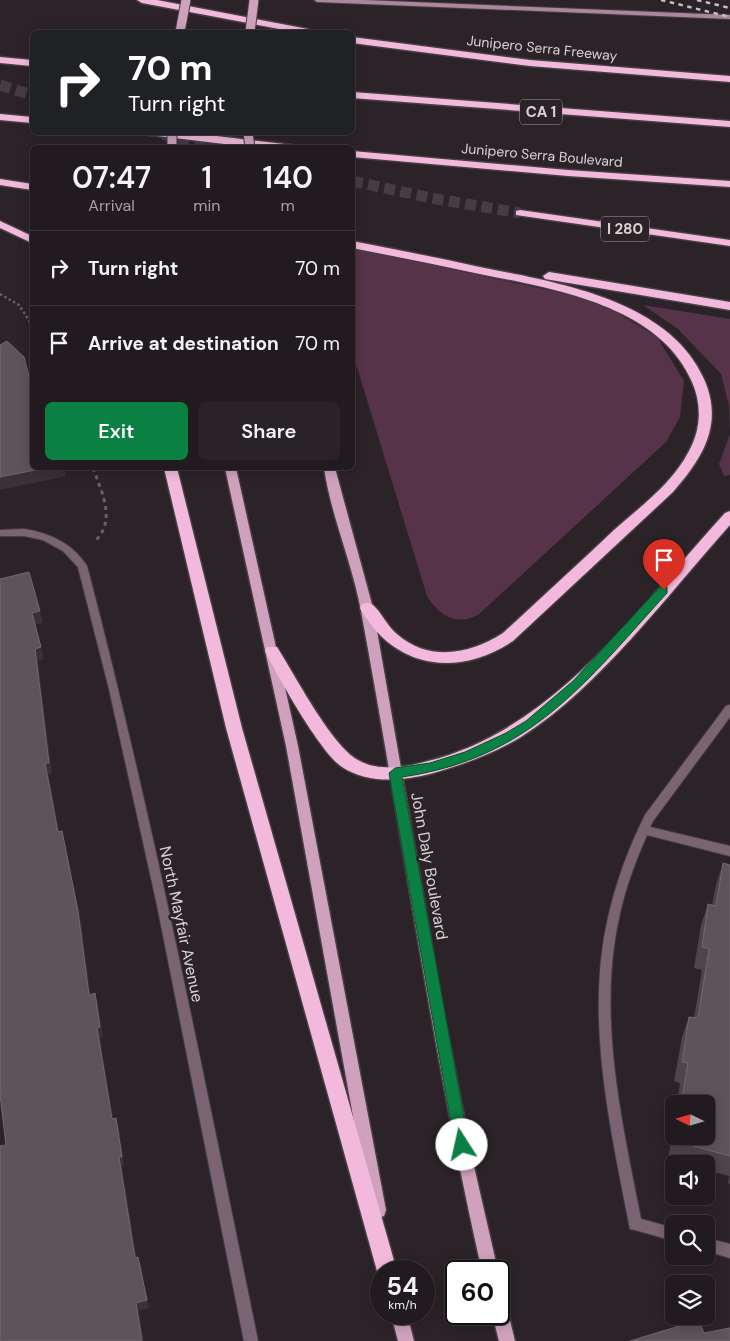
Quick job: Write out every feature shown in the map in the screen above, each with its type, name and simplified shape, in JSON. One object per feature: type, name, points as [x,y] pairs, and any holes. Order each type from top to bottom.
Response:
[{"type":"highway","points":[[142,0],[292,30]]},
{"type":"highway","name":"Junipero Serra Freeway","points":[[355,40],[530,63],[730,79]]},
{"type":"highway","points":[[0,60],[30,63]]},
{"type":"highway","name":"CA 1","points":[[355,95],[531,111],[730,124]]},
{"type":"highway","points":[[0,117],[30,120]]},
{"type":"highway","points":[[176,135],[266,145]]},
{"type":"highway","name":"Junipero Serra Boulevard","points":[[355,154],[568,173],[730,184]]},
{"type":"highway","points":[[0,182],[30,187]]},
{"type":"highway","name":"I 280","points":[[520,213],[730,243]]},
{"type":"highway","points":[[0,224],[30,239]]},
{"type":"highway","points":[[355,244],[730,306]]},
{"type":"highway","points":[[355,244],[553,286],[619,308],[637,317],[667,338],[689,362],[702,387],[707,415],[698,445],[682,473],[652,504],[508,638],[490,650],[464,658],[434,658],[420,654],[393,640],[372,619],[366,608]]},
{"type":"highway","points":[[170,470],[234,728],[386,1260]]},
{"type":"highway","points":[[272,651],[337,753],[356,767],[369,772],[395,773],[430,768],[468,756],[510,736],[548,711],[568,694],[617,643],[730,516]]},
{"type":"main road","points":[[180,30],[186,0]]},
{"type":"main road","points":[[250,30],[254,0]]},
{"type":"main road","points":[[317,0],[730,17]]},
{"type":"main road","points":[[230,470],[294,755],[387,1260]]},
{"type":"main road","name":"John Daly Boulevard","points":[[330,470],[366,608],[465,1162],[487,1260]]},
{"type":"main road","points":[[402,1325],[406,1341]]},
{"type":"main road","points":[[503,1325],[507,1341]]},
{"type":"street","points":[[0,534],[25,533],[43,536],[60,543],[74,554]]},
{"type":"street","name":"North Mayfair Avenue","points":[[74,554],[82,566],[96,616],[163,905],[250,1341]]},
{"type":"street","points":[[665,1232],[635,1224],[615,1119],[607,1056],[603,1001],[607,953],[616,904],[628,861],[649,818],[730,709]]},
{"type":"street","points":[[643,830],[730,851]]},
{"type":"street","points":[[715,1246],[730,1250]]},
{"type":"path","points":[[0,294],[19,305],[30,322]]},
{"type":"path","points":[[74,554],[100,538],[106,526],[107,514],[94,470]]},
{"type":"shaded area","points":[[355,249],[575,296],[612,310],[657,337],[684,381],[680,417],[666,442],[478,615],[462,619],[449,617],[437,609],[427,596],[355,361]]},
{"type":"shaded area","points":[[643,305],[730,319],[730,433],[729,406],[721,374],[678,329]]},
{"type":"shaded area","points":[[730,434],[730,475],[724,476],[719,464]]},
{"type":"building","points":[[7,341],[24,357],[30,380],[30,470],[35,470],[0,477],[0,345]]},
{"type":"building","points":[[29,572],[40,611],[32,613],[41,647],[35,649],[49,763],[45,763],[58,832],[62,831],[78,911],[89,995],[95,993],[100,1027],[97,1028],[112,1119],[116,1118],[122,1157],[119,1157],[135,1258],[138,1257],[147,1300],[136,1303],[142,1341],[0,1341],[0,1146],[6,1145],[0,1095],[0,579]]},
{"type":"building","points":[[723,863],[730,865],[730,1156],[690,1145],[715,1145],[715,1095],[683,1095],[688,1063],[682,1062],[689,1017],[698,1018],[709,949],[702,947],[708,904],[716,906]]},
{"type":"building","points":[[683,1325],[701,1325],[704,1333],[730,1328],[730,1341],[630,1341]]},
{"type":"tunnel","points":[[0,85],[30,94]]},
{"type":"tunnel","points":[[167,135],[203,145]]},
{"type":"tunnel","points":[[355,182],[431,198],[520,213]]},
{"type":"railway","points":[[661,0],[730,17]]},
{"type":"railway","points":[[697,0],[730,8]]},
{"type":"route","points":[[462,1145],[395,773],[430,768],[468,756],[530,724],[568,694],[664,590]]}]
